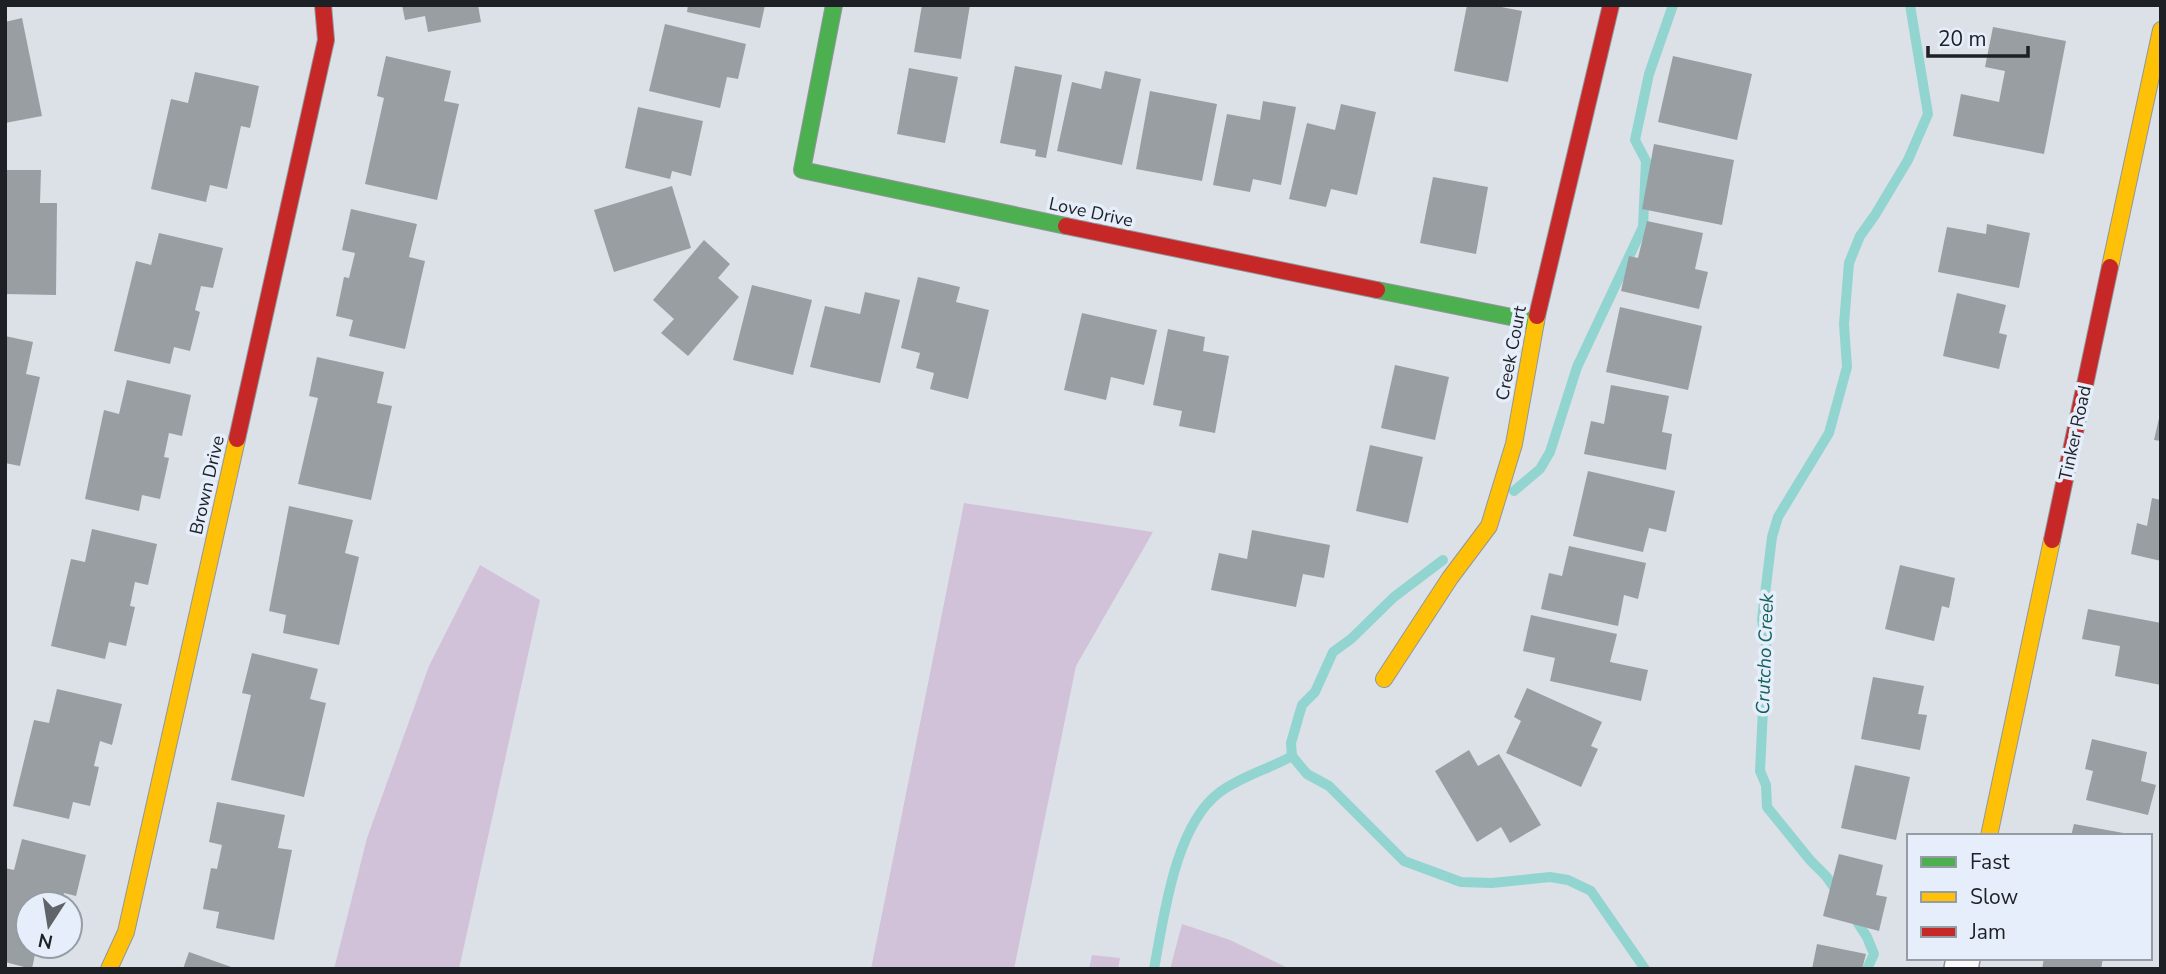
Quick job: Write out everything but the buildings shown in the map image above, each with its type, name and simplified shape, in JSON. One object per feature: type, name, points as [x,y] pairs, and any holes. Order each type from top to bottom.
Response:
[{"type":"street","name":"Brown Drive","points":[[109,969],[127,932],[326,40],[323,5]]},
{"type":"street","name":"Love Drive","points":[[834,5],[802,170],[1173,249],[1536,322]]},
{"type":"street","name":"Creek Court","points":[[1384,679],[1450,578],[1489,526],[1514,444],[1536,322],[1611,5]]},
{"type":"street","name":"Tinker Road","points":[[1989,834],[2161,30]]},
{"type":"shaded area","points":[[964,503],[1153,532],[1076,666],[1014,969],[871,969]]},
{"type":"shaded area","points":[[480,565],[540,600],[459,969],[334,969],[367,838],[429,666]]},
{"type":"shaded area","points":[[1182,924],[1230,940],[1290,969],[1170,969]]},
{"type":"shaded area","points":[[1092,955],[1120,958],[1118,969],[1089,969]]},
{"type":"waterway","points":[[1514,491],[1540,469],[1550,452],[1577,367],[1643,227],[1646,161],[1635,140],[1649,74],[1673,5]]},
{"type":"waterway","name":"Crutcho Creek","points":[[1838,893],[1767,807],[1766,785],[1760,771],[1766,646],[1762,619],[1772,537],[1778,517],[1829,433],[1847,367],[1844,324],[1849,263],[1860,236],[1908,160],[1928,114],[1910,5]]},
{"type":"waterway","points":[[1292,756],[1291,743],[1302,705],[1315,692],[1333,652],[1351,639],[1394,597],[1443,560]]},
{"type":"waterway","name":"Crutcho Creek","points":[[1292,756],[1307,774],[1329,786],[1404,861],[1461,882],[1492,883],[1550,877],[1568,880],[1591,891],[1645,969]]},
{"type":"waterway","name":"Crutcho Creek","points":[[1154,969],[1167,898],[1192,826],[1220,792],[1237,781],[1292,756]]},
{"type":"waterway","name":"Crutcho Creek","points":[[1854,917],[1874,954],[1867,969]]},
{"type":"traffic: fast","points":[[834,5],[802,170],[1066,226]]},
{"type":"traffic: fast","points":[[1377,290],[1536,322]]},
{"type":"traffic: slow","points":[[2110,267],[2161,30]]},
{"type":"traffic: slow","points":[[1384,679],[1450,578],[1489,526],[1514,444],[1537,316]]},
{"type":"traffic: slow","points":[[109,969],[126,932],[237,439]]},
{"type":"traffic: slow","points":[[1989,834],[2052,540]]},
{"type":"traffic: jam","points":[[237,439],[326,40],[323,5]]},
{"type":"traffic: jam","points":[[1537,316],[1611,5]]},
{"type":"traffic: jam","points":[[1066,226],[1377,290]]},
{"type":"traffic: jam","points":[[2052,540],[2110,267]]}]
